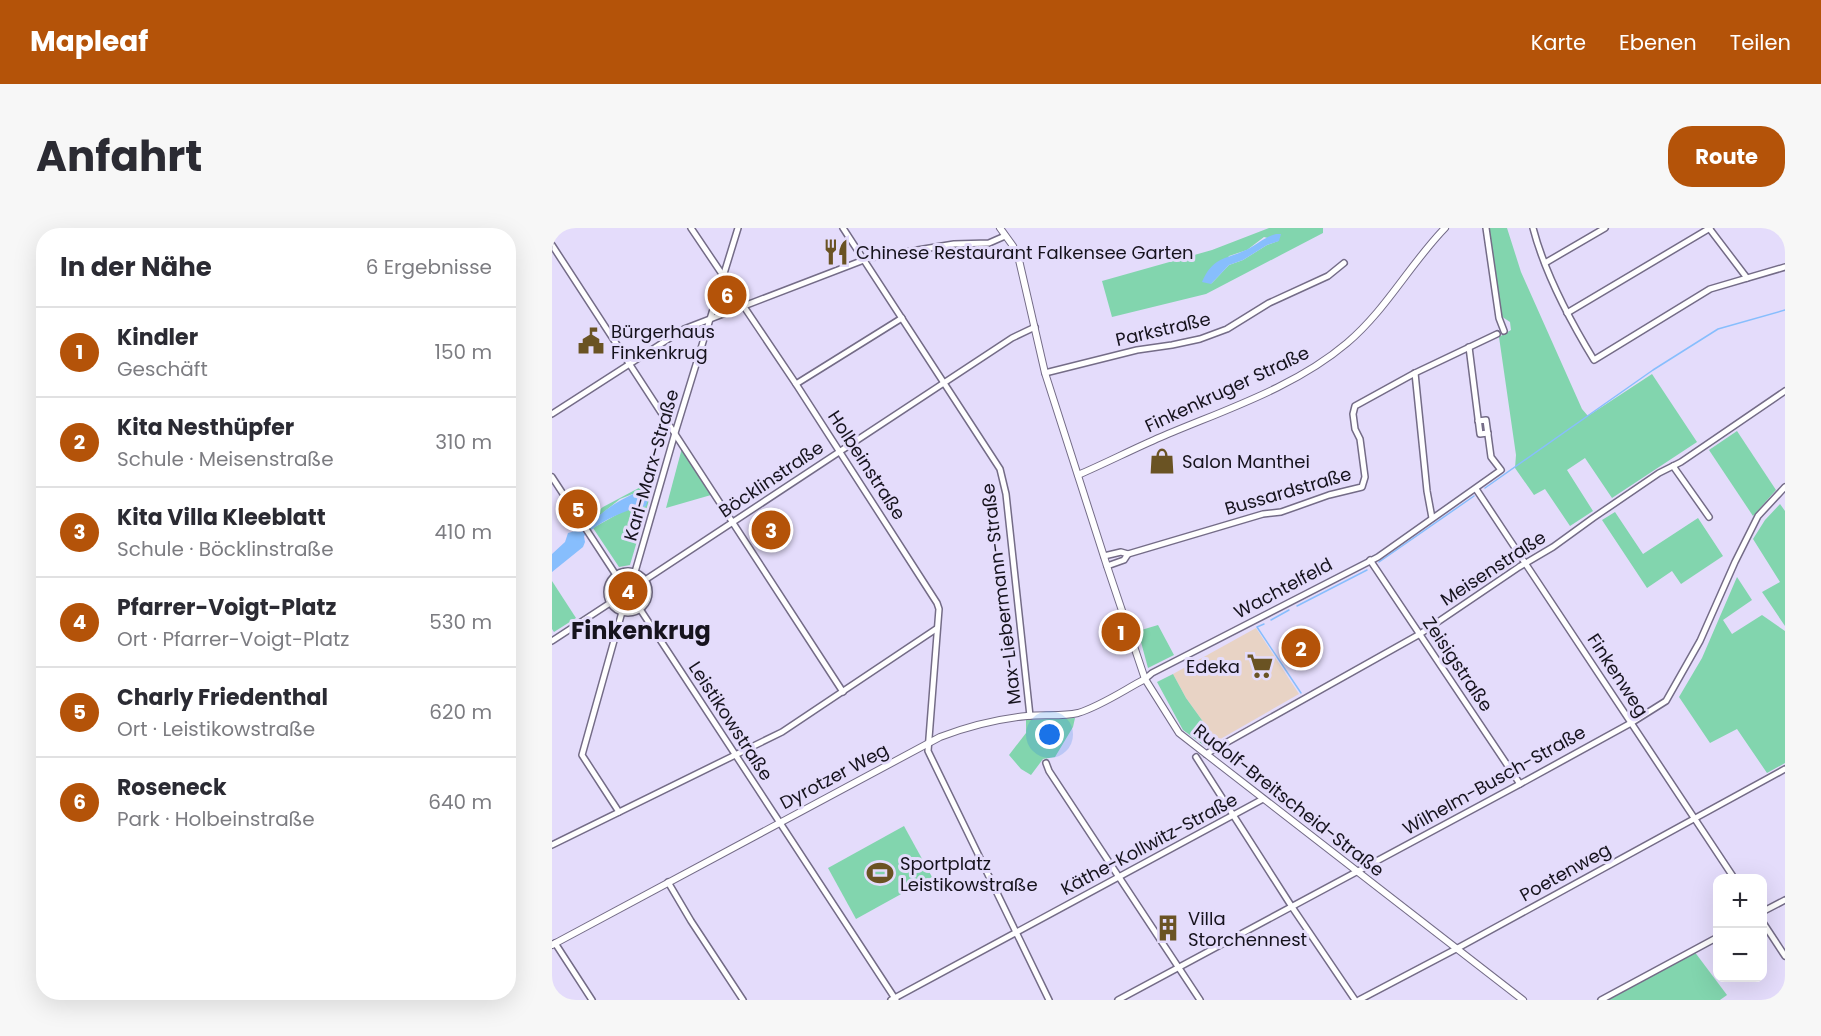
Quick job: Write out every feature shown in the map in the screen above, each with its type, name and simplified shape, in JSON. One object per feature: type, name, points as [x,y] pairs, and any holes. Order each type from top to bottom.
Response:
[{"type":"street","name":"Holbeinstraße","points":[[691,228],[796,384],[937,603],[939,609],[927,743]]},
{"type":"street","name":"Karl-Marx-Straße","points":[[635,572],[738,228]]},
{"type":"street","name":"Max-Liebermann-Straße","points":[[843,228],[994,458],[1004,481],[1030,716]]},
{"type":"street","name":"Rudolf-Breitscheid-Straße","points":[[1000,228],[1013,246],[1019,260],[1045,373],[1145,679],[1179,734],[1523,1000]]},
{"type":"street","name":"Finkenkruger Straße","points":[[1078,475],[1250,399],[1321,362],[1348,342],[1370,321],[1416,260],[1445,228]]},
{"type":"street","points":[[1486,228],[1499,318],[1504,331]]},
{"type":"street","points":[[1540,228],[1533,230],[1545,263],[1567,313],[1594,360],[1710,289],[1785,267]]},
{"type":"street","points":[[1545,263],[1605,228]]},
{"type":"street","points":[[1567,313],[1709,228],[1747,278]]},
{"type":"street","points":[[552,414],[684,329],[864,260],[954,244],[989,243],[1005,236]]},
{"type":"street","points":[[552,245],[843,692]]},
{"type":"street","name":"Parkstraße","points":[[1045,373],[1137,350],[1200,339],[1227,329],[1269,303],[1328,276],[1344,263]]},
{"type":"street","points":[[796,384],[902,318]]},
{"type":"street","name":"Böcklinstraße","points":[[645,580],[1012,338],[1035,327]]},
{"type":"street","name":"Bussardstraße","points":[[1104,556],[1121,552],[1128,554],[1362,487],[1365,477],[1360,439],[1355,429],[1353,414],[1355,406],[1415,373],[1497,334]]},
{"type":"street","name":"Wachtelfeld","points":[[1145,679],[1152,673],[1370,560],[1501,470],[1491,457],[1486,420],[1478,421],[1469,347]]},
{"type":"street","points":[[1415,373],[1427,491],[1432,518]]},
{"type":"street","name":"Meisenstraße","points":[[1206,754],[1419,634],[1785,391]]},
{"type":"street","points":[[1673,466],[1709,517]]},
{"type":"street","points":[[552,477],[616,575]]},
{"type":"street","name":"Wilhelm-Busch-Straße","points":[[1118,1000],[1520,784],[1631,723],[1666,701],[1700,641],[1758,516],[1785,487]]},
{"type":"street","name":"Finkenweg","points":[[1476,489],[1731,874]]},
{"type":"street","name":"Bussardstraße","points":[[1107,566],[1124,560],[1128,554]]},
{"type":"street","name":"Zeisigstraße","points":[[1370,560],[1520,784]]},
{"type":"street","points":[[628,571],[635,572],[645,580],[649,587],[649,595],[640,609],[632,613],[622,612],[610,603],[607,588],[610,580],[616,575],[628,571]]},
{"type":"street","points":[[552,641],[610,603]]},
{"type":"street","name":"Leistikowstraße","points":[[640,609],[894,999]]},
{"type":"street","points":[[619,812],[582,755],[622,612]]},
{"type":"street","points":[[552,844],[782,732],[936,629]]},
{"type":"street","name":"Dyrotzer Weg","points":[[553,944],[927,743],[962,728],[982,723],[1030,716],[1064,716],[1085,710],[1145,679]]},
{"type":"street","points":[[927,743],[928,751],[1049,1000]]},
{"type":"street","points":[[1196,757],[1355,1000]]},
{"type":"street","points":[[1046,764],[1200,1000]]},
{"type":"street","name":"Poetenweg","points":[[1359,1000],[1785,770]]},
{"type":"street","name":"Käthe-Kollwitz-Straße","points":[[894,999],[1263,799]]},
{"type":"street","points":[[668,882],[743,1000]]},
{"type":"street","points":[[1767,909],[1785,900]]},
{"type":"street","points":[[1767,928],[1785,956]]},
{"type":"street","points":[[1601,1000],[1713,940]]},
{"type":"street","points":[[553,944],[592,1000]]},
{"type":"shaded area","points":[[1256,628],[1299,694],[1217,741],[1186,698],[1173,674]]},
{"type":"green space","points":[[1269,228],[1323,228],[1323,233],[1206,294],[1112,317],[1102,281],[1212,250]],"holes":[[[1264,237],[1278,241],[1229,265],[1211,284],[1229,256],[1247,250]]]},
{"type":"green space","points":[[1489,228],[1507,228],[1521,272],[1582,409],[1588,416],[1652,374],[1697,442],[1612,498],[1585,458],[1567,470],[1593,511],[1570,526],[1545,489],[1534,495],[1515,468],[1516,455],[1499,337],[1511,330],[1510,322],[1501,316]]},
{"type":"green space","points":[[725,285],[737,304],[716,312]]},
{"type":"green space","points":[[1737,431],[1776,490],[1753,516],[1709,450]]},
{"type":"green space","points":[[682,448],[711,495],[666,508]]},
{"type":"green space","points":[[650,482],[654,483],[630,565],[619,567],[593,528],[625,510],[646,506],[645,489],[620,499],[590,523],[588,519],[603,507]]},
{"type":"green space","points":[[1780,504],[1785,511],[1785,626],[1762,592],[1780,582],[1753,539],[1765,520]]},
{"type":"green space","points":[[1615,512],[1643,554],[1698,518],[1723,556],[1681,584],[1672,571],[1647,588],[1602,520]]},
{"type":"green space","points":[[1737,577],[1752,600],[1723,620],[1732,634],[1762,615],[1785,631],[1785,763],[1767,773],[1737,729],[1710,743],[1679,697],[1702,658]]},
{"type":"green space","points":[[552,581],[576,618],[554,632],[552,629]]},
{"type":"green space","points":[[1158,625],[1174,655],[1148,668],[1138,631]]},
{"type":"green space","points":[[1173,674],[1186,698],[1217,741],[1206,747],[1183,730],[1157,682]]},
{"type":"green space","points":[[1075,718],[1073,727],[1055,757],[1043,759],[1031,775],[1021,769],[1009,755],[1026,733],[1026,720]]},
{"type":"green space","name":"Sportplatz Leistikowstraße","points":[[904,826],[932,877],[856,919],[828,868]]},
{"type":"green space","points":[[1694,951],[1713,976],[1713,982],[1717,982],[1727,995],[1720,1000],[1607,1000]]},
{"type":"water","points":[[1276,234],[1281,234],[1279,241],[1229,265],[1211,284],[1202,282],[1215,264]]},
{"type":"water","points":[[645,489],[649,495],[646,506],[621,513],[598,526],[584,536],[583,547],[552,572],[552,554],[565,542],[568,533],[581,532],[610,507]]},
{"type":"waterway","points":[[1485,488],[1653,370],[1718,329],[1785,310]]},
{"type":"waterway","points":[[1379,562],[1474,496]]},
{"type":"waterway","points":[[1297,606],[1367,570]]},
{"type":"waterway","points":[[1271,620],[1289,610]]},
{"type":"waterway","points":[[1264,624],[1257,627],[1301,693]]},
{"type":"place","name":"Chinese Restaurant Falkensee Garten","points":[[836,252]]},
{"type":"place","name":"Roseneck","points":[[727,295]]},
{"type":"place","name":"Bürgerhaus Finkenkrug","points":[[591,341]]},
{"type":"place","name":"Salon Manthei","points":[[1162,461]]},
{"type":"place","name":"Charly Friedenthal","points":[[578,509]]},
{"type":"place","name":"Kita Villa Kleeblatt","points":[[771,530]]},
{"type":"place","name":"Pfarrer-Voigt-Platz","points":[[628,591]]},
{"type":"place","name":"Kindler","points":[[1121,632]]},
{"type":"place","name":"Kita Nesthüpfer","points":[[1301,648]]},
{"type":"place","name":"Edeka","points":[[1260,666]]},
{"type":"place","name":"Sportplatz Leistikowstraße","points":[[880,873]]},
{"type":"place","name":"Villa Storchennest","points":[[1168,928]]},
{"type":"district","name":"Finkenkrug","points":[[641,630]]}]
